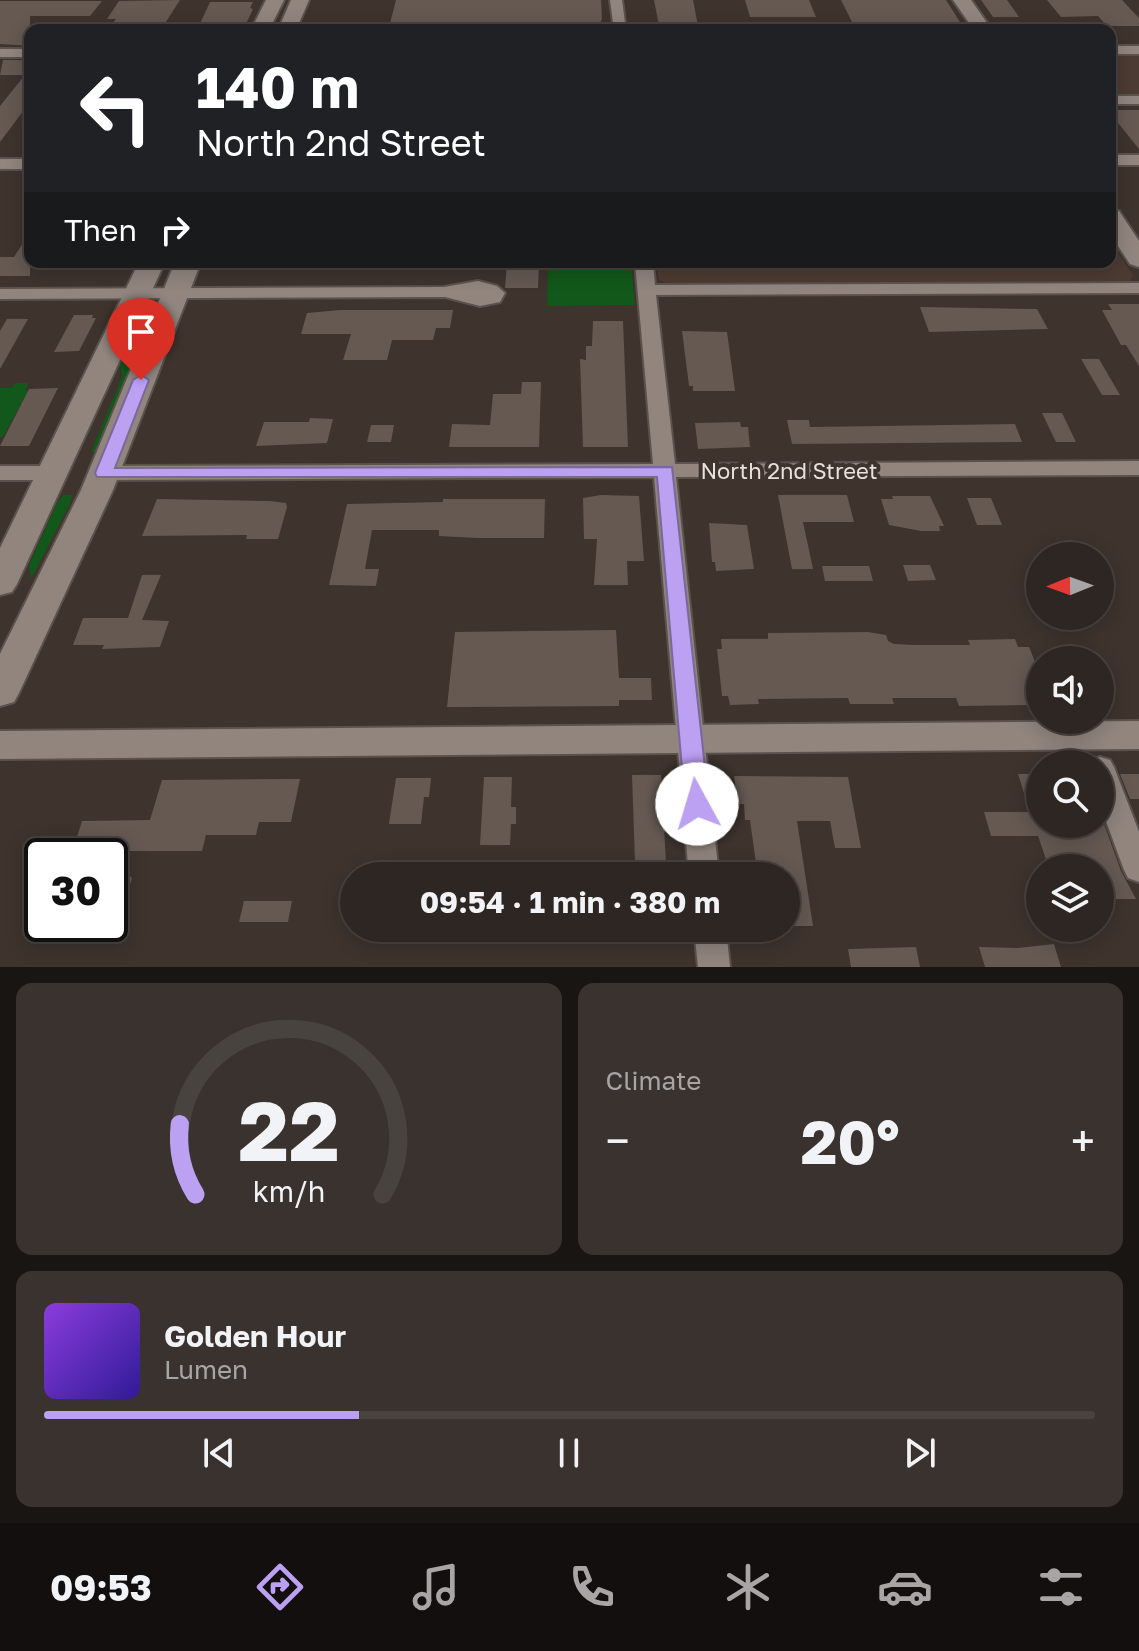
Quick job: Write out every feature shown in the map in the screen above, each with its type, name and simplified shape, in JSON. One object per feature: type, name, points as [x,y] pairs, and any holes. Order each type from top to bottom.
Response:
[{"type":"main road","points":[[263,24],[275,0]]},
{"type":"main road","points":[[290,24],[300,0]]},
{"type":"main road","points":[[962,0],[979,24]]},
{"type":"main road","points":[[1116,225],[1139,259]]},
{"type":"main road","points":[[0,584],[149,268]]},
{"type":"main road","points":[[0,693],[104,473],[185,268]]},
{"type":"main road","points":[[104,473],[89,463],[85,450],[117,378],[110,352]]},
{"type":"main road","points":[[47,592],[40,578],[78,499],[79,490],[65,475],[53,473]]},
{"type":"main road","points":[[1106,750],[1139,735]]},
{"type":"main road","points":[[0,745],[690,739],[1026,752]]},
{"type":"street","points":[[616,0],[619,24]]},
{"type":"street","points":[[1116,50],[1139,50]]},
{"type":"street","points":[[0,53],[24,53]]},
{"type":"street","points":[[1116,100],[1139,100]]},
{"type":"street","points":[[1116,160],[1139,160]]},
{"type":"street","points":[[0,164],[24,164]]},
{"type":"street","points":[[645,268],[703,862]]},
{"type":"street","points":[[648,290],[1139,288]]},
{"type":"street","points":[[0,294],[445,292]]},
{"type":"street","name":"North 2nd Street","points":[[104,473],[1139,468]]},
{"type":"street","points":[[0,473],[53,473]]},
{"type":"street","points":[[1114,805],[1139,870]]},
{"type":"street","points":[[711,942],[714,967]]},
{"type":"shaded area","points":[[1116,55],[1139,55],[1139,95],[1116,96]]},
{"type":"shaded area","points":[[1116,250],[1133,275],[1130,281],[668,284],[659,280],[657,268],[1116,268]]},
{"type":"green space","points":[[548,268],[632,268],[635,305],[547,306]]},
{"type":"green space","points":[[151,307],[160,308],[99,452],[91,452],[122,377],[120,363],[142,314]]},
{"type":"green space","points":[[15,383],[29,383],[25,390],[28,391],[3,437],[0,437],[0,388],[12,388]]},
{"type":"green space","points":[[63,495],[72,495],[71,502],[31,579],[29,565]]},
{"type":"building","points":[[180,0],[165,24],[112,24],[116,19],[107,19],[119,1]]},
{"type":"building","points":[[396,0],[601,0],[600,24],[390,24]]},
{"type":"building","points":[[654,0],[693,0],[698,24],[659,24]]},
{"type":"building","points":[[745,0],[809,0],[816,17],[750,17]]},
{"type":"building","points":[[841,0],[946,0],[961,24],[853,24]]},
{"type":"building","points":[[981,0],[1007,0],[1019,17],[993,17]]},
{"type":"building","points":[[1047,0],[1122,0],[1139,18],[1139,26],[1105,24],[1098,16],[1061,17]]},
{"type":"building","points":[[0,1],[102,1],[90,16],[30,16],[30,24],[24,24],[24,46],[0,44]]},
{"type":"building","points":[[210,2],[253,2],[246,24],[200,24]]},
{"type":"building","points":[[3,60],[24,60],[24,75],[0,75]]},
{"type":"building","points":[[24,76],[24,110],[0,142],[0,106]]},
{"type":"building","points":[[1116,110],[1139,110],[1139,149],[1116,120]]},
{"type":"building","points":[[24,241],[24,268],[30,268],[30,276],[0,276],[0,257],[14,257]]},
{"type":"building","points":[[507,268],[539,268],[538,288],[505,288]]},
{"type":"building","points":[[1108,304],[1139,304],[1139,366],[1126,345],[1121,345],[1102,310],[1112,310]]},
{"type":"building","points":[[920,307],[1037,309],[1048,329],[929,332]]},
{"type":"building","points":[[453,310],[450,328],[436,328],[433,340],[392,340],[387,360],[343,360],[351,334],[301,334],[307,313]]},
{"type":"building","points":[[74,315],[93,315],[92,318],[96,318],[79,351],[54,352]]},
{"type":"building","points":[[7,319],[28,319],[0,369],[0,331]]},
{"type":"building","points":[[593,321],[623,321],[628,447],[583,447],[580,359],[586,360],[586,346],[592,346]]},
{"type":"building","points":[[682,331],[727,332],[735,391],[693,391],[693,386],[689,386]]},
{"type":"building","points":[[1081,359],[1099,359],[1120,395],[1102,395]]},
{"type":"building","points":[[522,382],[541,382],[539,447],[449,447],[452,424],[490,425],[493,394],[521,394]]},
{"type":"building","points":[[58,388],[29,446],[0,446],[29,389]]},
{"type":"building","points":[[1042,413],[1062,413],[1076,442],[1056,442]]},
{"type":"building","points":[[310,418],[333,419],[327,443],[256,446],[264,422],[309,422]]},
{"type":"building","points":[[787,420],[809,420],[810,427],[1015,424],[1022,442],[792,444]]},
{"type":"building","points":[[740,422],[741,427],[748,427],[750,447],[698,449],[695,423]]},
{"type":"building","points":[[371,425],[394,425],[391,442],[367,442]]},
{"type":"building","points":[[778,495],[847,495],[854,522],[803,522],[813,569],[792,569]]},
{"type":"building","points":[[639,496],[644,561],[627,561],[628,585],[594,585],[597,539],[584,539],[583,498]]},
{"type":"building","points":[[892,496],[930,496],[944,526],[939,526],[940,531],[921,531],[889,525],[881,499],[893,499]]},
{"type":"building","points":[[967,498],[991,498],[1002,525],[977,525]]},
{"type":"building","points":[[157,499],[270,501],[286,503],[287,507],[278,539],[246,539],[247,535],[142,536]]},
{"type":"building","points":[[443,499],[545,499],[544,538],[439,536],[439,530],[372,530],[365,569],[379,569],[376,586],[329,585],[347,504],[443,502]]},
{"type":"building","points":[[709,523],[747,525],[754,569],[716,571],[715,562],[712,562]]},
{"type":"building","points":[[903,565],[930,565],[936,580],[908,581]]},
{"type":"building","points":[[822,566],[869,566],[873,581],[825,581]]},
{"type":"building","points":[[142,575],[161,575],[142,620],[169,621],[160,647],[102,649],[104,645],[73,645],[83,618],[128,618]]},
{"type":"building","points":[[616,630],[619,678],[651,678],[652,700],[619,700],[619,706],[447,707],[455,632]]},
{"type":"building","points":[[868,632],[886,635],[888,641],[894,644],[916,645],[970,645],[968,640],[1015,639],[1018,647],[1026,647],[1026,705],[959,706],[956,698],[892,698],[894,704],[850,704],[848,698],[758,699],[759,704],[730,705],[728,696],[722,696],[717,649],[722,649],[721,639],[768,639],[768,633]]},
{"type":"building","points":[[1018,774],[1026,774],[1026,799]]},
{"type":"building","points":[[1120,774],[1139,774],[1139,799],[1130,799]]},
{"type":"building","points":[[632,775],[661,775],[666,862],[635,862]]},
{"type":"building","points":[[734,776],[848,777],[861,848],[835,848],[830,821],[797,821],[813,926],[800,926],[800,862],[756,862],[750,820],[745,820],[744,804],[738,804]]},
{"type":"building","points":[[484,777],[512,777],[511,807],[516,807],[516,824],[511,824],[510,845],[480,845]]},
{"type":"building","points":[[396,778],[431,778],[429,797],[424,797],[421,824],[389,824]]},
{"type":"building","points":[[300,779],[291,822],[259,822],[256,835],[206,835],[202,851],[128,851],[128,838],[77,838],[82,821],[150,820],[162,780]]},
{"type":"building","points":[[984,812],[1026,812],[1026,836],[991,836]]},
{"type":"building","points":[[1039,838],[1109,838],[1121,871],[1136,899],[1114,899],[1114,854],[1044,854]]},
{"type":"building","points":[[244,901],[292,901],[288,922],[239,922]]},
{"type":"building","points":[[1054,944],[1061,967],[985,967],[979,947],[1018,948]]},
{"type":"building","points":[[916,947],[920,967],[851,967],[848,949]]},
{"type":"route","points":[[141,380],[104,473],[666,471],[697,804]]}]
